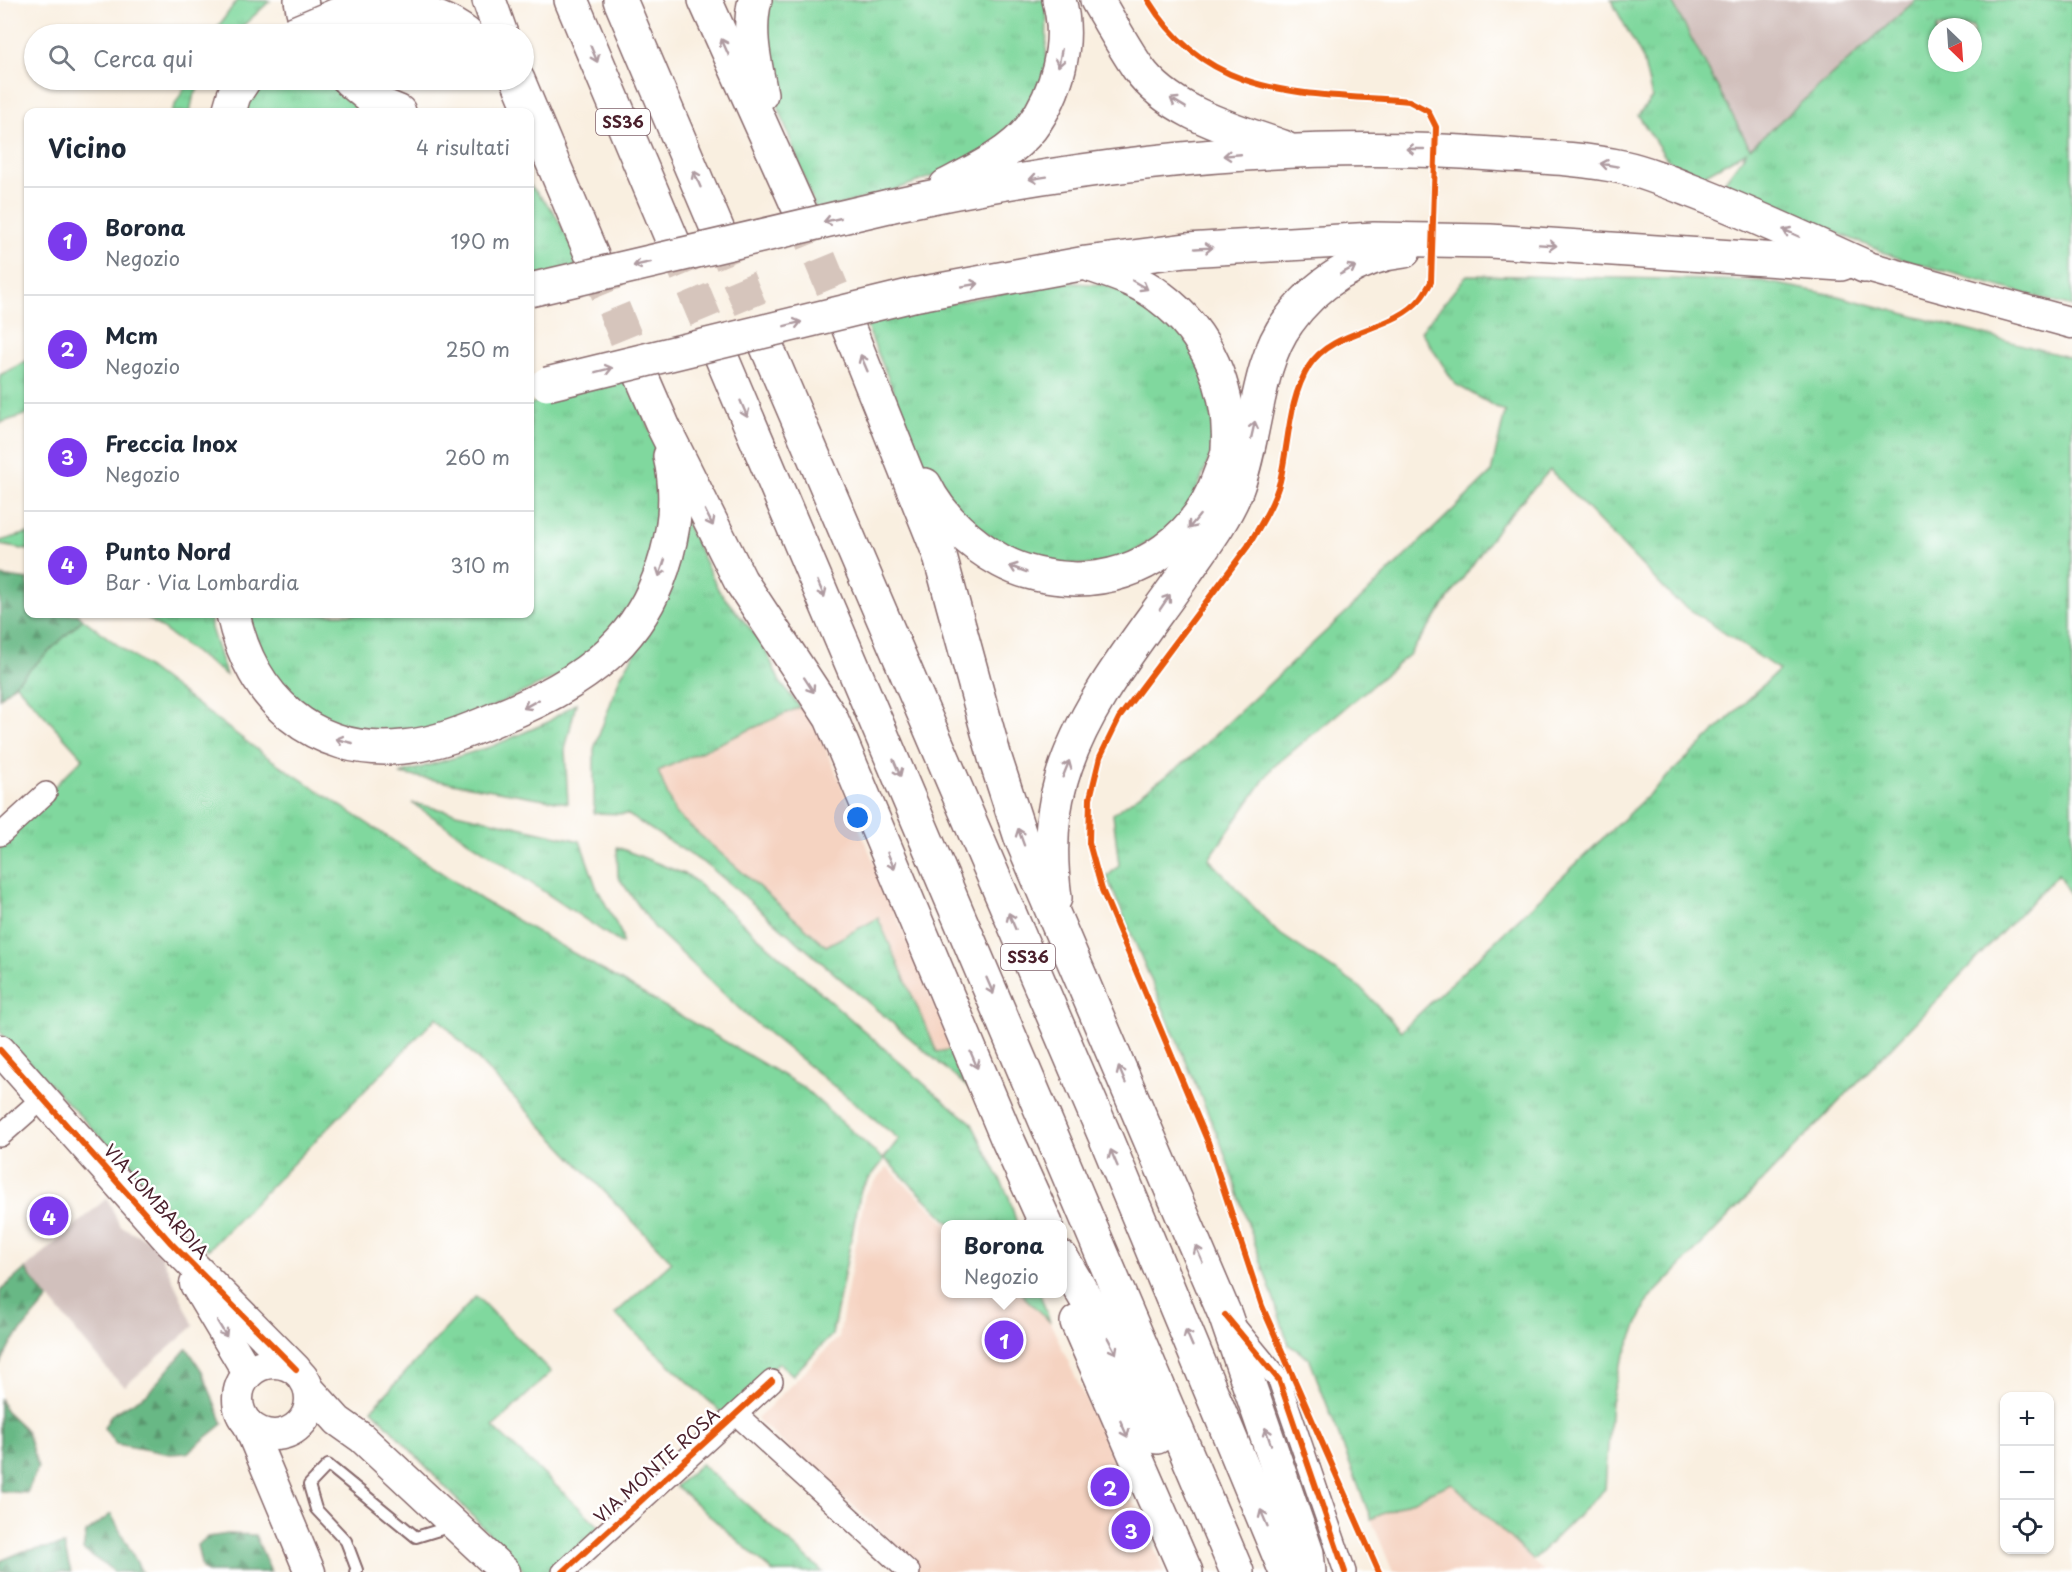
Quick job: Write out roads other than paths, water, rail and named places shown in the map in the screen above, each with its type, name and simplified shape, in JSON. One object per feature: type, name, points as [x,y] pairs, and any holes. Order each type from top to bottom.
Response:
[{"type":"highway","points":[[301,0],[303,11],[310,24]]},
{"type":"highway","points":[[489,0],[497,24]]},
{"type":"highway","name":"SS36","points":[[571,0],[674,244]]},
{"type":"highway","name":"SS36","points":[[620,0],[719,233]]},
{"type":"highway","points":[[705,0],[801,213]]},
{"type":"highway","points":[[755,0],[752,47],[762,103],[786,176]]},
{"type":"highway","points":[[904,203],[996,158],[1030,129],[1050,94],[1062,55],[1062,11],[1059,0]]},
{"type":"highway","points":[[1097,0],[1139,70],[1168,97],[1200,116],[1290,150]]},
{"type":"highway","points":[[316,24],[344,12],[387,8],[424,14],[445,24]]},
{"type":"highway","points":[[230,108],[237,90]]},
{"type":"highway","points":[[362,90],[377,103],[389,108]]},
{"type":"highway","points":[[521,90],[529,108]]},
{"type":"highway","points":[[534,120],[595,264]]},
{"type":"highway","points":[[534,289],[904,203],[1119,166],[1290,150],[1432,149],[1584,160],[1624,168],[1716,200],[1864,266]]},
{"type":"highway","points":[[534,172],[574,215]]},
{"type":"highway","points":[[538,386],[913,295],[1086,263],[1186,249],[1374,239],[1490,242],[1864,266]]},
{"type":"highway","points":[[1059,930],[1051,869],[1061,781],[1082,730],[1103,692],[1219,524],[1236,491],[1269,360],[1286,323],[1312,294],[1349,268],[1390,252],[1490,242]]},
{"type":"highway","points":[[880,402],[927,489],[949,519],[979,549],[1016,569],[1052,578],[1092,579],[1130,571],[1166,550],[1194,523],[1214,491],[1228,451],[1228,405],[1212,360],[1191,326],[1160,296],[1129,278],[1086,263]]},
{"type":"highway","points":[[848,324],[939,553],[1013,815],[1059,930],[1225,1315],[1303,1542],[1309,1572]]},
{"type":"highway","name":"SS36","points":[[766,345],[1112,1152],[1286,1572]]},
{"type":"highway","name":"SS36","points":[[721,356],[1237,1572]]},
{"type":"highway","points":[[641,375],[664,428],[740,580],[831,718],[1002,1128],[1044,1220]]},
{"type":"highway","points":[[233,618],[251,670],[272,699],[294,721],[329,737],[361,745],[403,748],[452,737],[524,708],[576,678],[620,642],[651,601],[668,550],[674,502],[674,470],[664,428]]},
{"type":"highway","points":[[1067,1267],[1232,1572]]},
{"type":"highway","points":[[1066,1298],[1186,1572]]},
{"type":"street","points":[[1864,266],[2072,323]]},
{"type":"street","points":[[0,835],[46,793]]},
{"type":"street","name":"VIA LOMBARDIA","points":[[0,1050],[171,1243],[303,1379],[338,1421],[362,1438],[505,1572]]},
{"type":"street","points":[[0,1136],[43,1098]]},
{"type":"street","name":"VIA LOMBARDIA","points":[[171,1243],[248,1373]]},
{"type":"street","points":[[1225,1315],[1279,1380],[1345,1572]]},
{"type":"street","points":[[272,1478],[273,1454],[308,1411],[303,1379],[285,1364],[270,1362],[248,1373],[241,1384],[237,1400],[240,1413],[248,1424],[272,1478],[310,1572]]},
{"type":"street","name":"VIA MONTE ROSA","points":[[563,1572],[772,1382]]},
{"type":"street","points":[[736,1414],[909,1572]]},
{"type":"street","points":[[248,1424],[259,1432],[271,1435],[296,1427],[338,1421]]},
{"type":"lane","points":[[355,1572],[357,1570],[346,1541],[316,1509],[309,1485],[328,1465],[416,1538],[455,1526]]},
{"type":"tunnel","points":[[801,213],[847,324]]},
{"type":"tunnel","points":[[719,233],[766,345]]},
{"type":"tunnel","points":[[674,244],[721,356]]},
{"type":"tunnel","points":[[595,263],[641,375]]},
{"type":"place","name":"Punto Nord","points":[[49,1216]]},
{"type":"place","name":"Borona","points":[[1004,1340]]},
{"type":"place","name":"Mcm","points":[[1110,1487]]},
{"type":"place","name":"Freccia Inox","points":[[1131,1530]]}]
